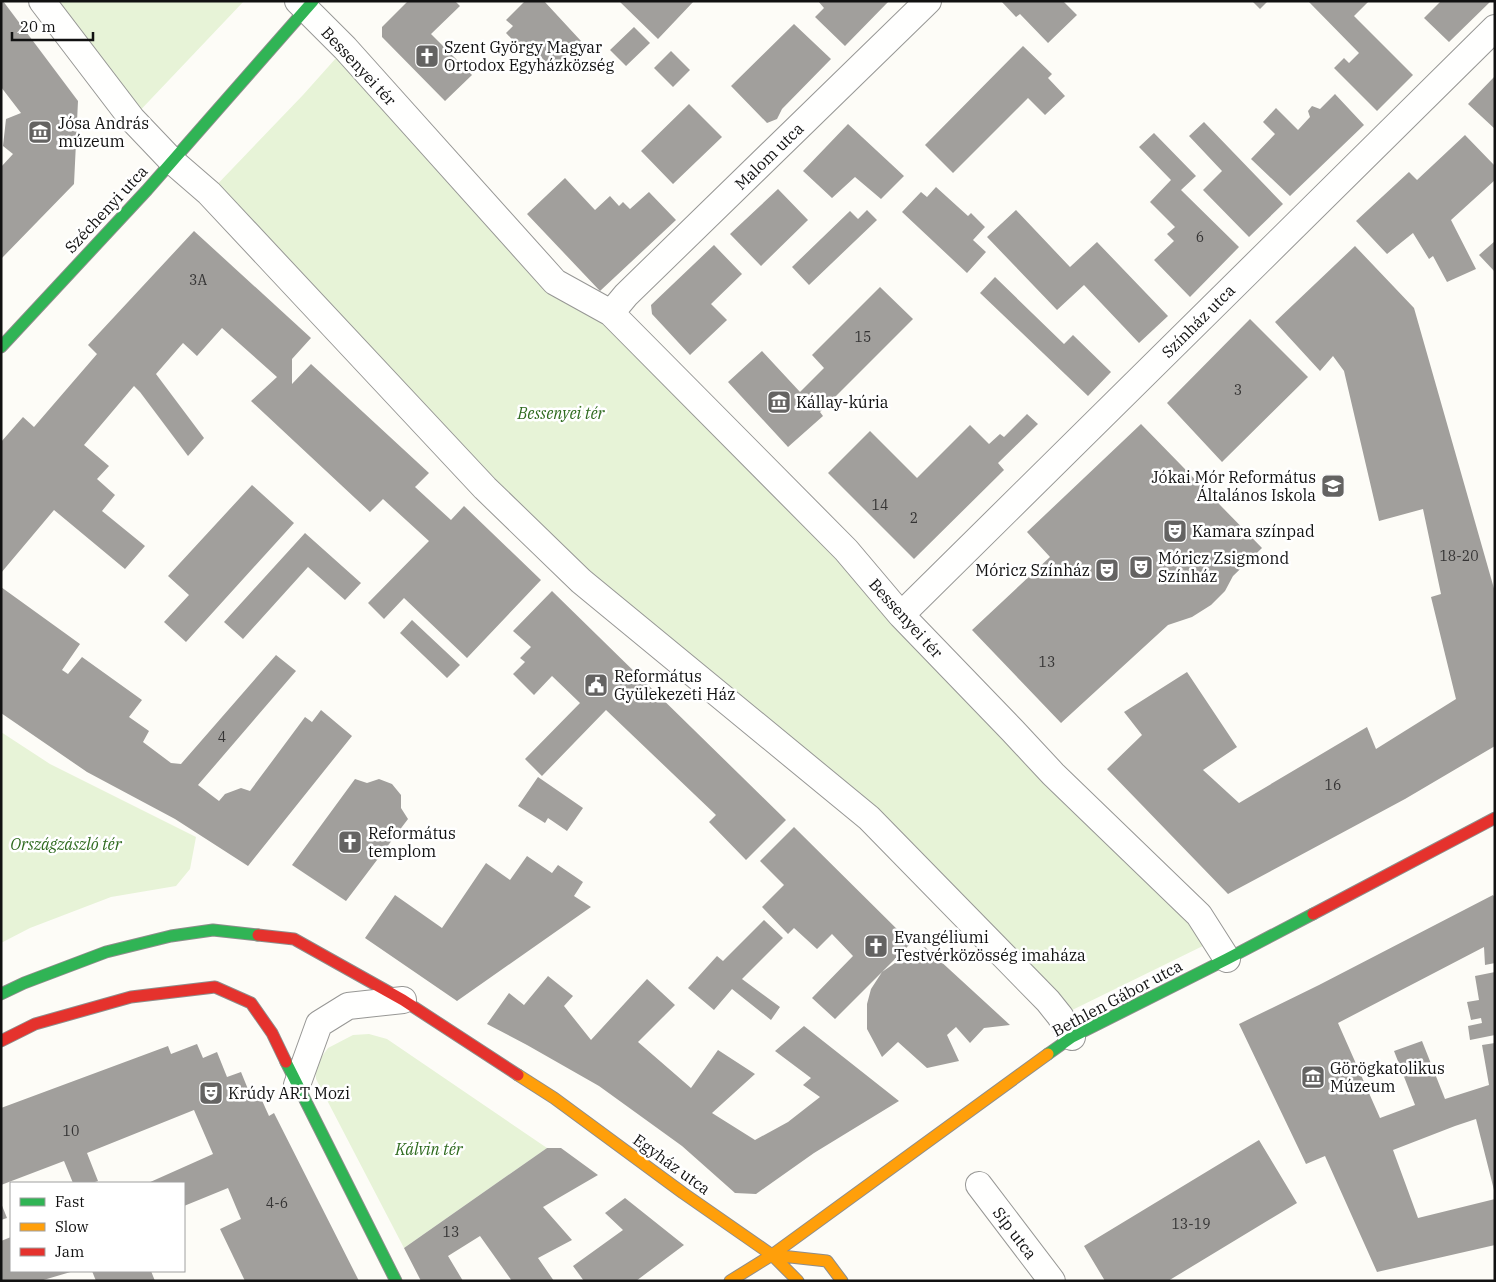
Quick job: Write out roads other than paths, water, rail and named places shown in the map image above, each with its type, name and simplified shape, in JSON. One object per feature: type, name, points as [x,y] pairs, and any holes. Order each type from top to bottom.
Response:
[{"type":"street","points":[[42,1],[132,119],[172,161],[209,193],[485,488],[581,581],[869,818],[1048,1001],[1060,1016],[1072,1037]]},
{"type":"street","name":"Malom utca","points":[[611,313],[626,295],[928,1]]},
{"type":"street","name":"Széchenyi utca","points":[[1,347],[172,161],[305,4]]},
{"type":"street","name":"Bessenyei tér","points":[[305,4],[555,282],[611,313],[846,550],[901,615],[1060,781],[1199,914],[1227,959]]},
{"type":"street","name":"Színház utca","points":[[901,615],[1495,28]]},
{"type":"street","name":"Bethlen Gábor utca","points":[[730,1281],[772,1255],[1072,1037],[1227,959],[1495,818]]},
{"type":"street","points":[[1,994],[24,983],[106,952],[171,936],[213,930],[294,939],[403,1000]]},
{"type":"street","points":[[1,1041],[35,1024],[131,997],[216,987],[251,1003],[272,1033],[396,1281]]},
{"type":"street","points":[[297,1085],[319,1024],[348,1006],[403,1000]]},
{"type":"street","name":"Egyház utca","points":[[403,1000],[554,1098],[683,1193],[772,1255],[798,1281]]},
{"type":"street","name":"Síp utca","points":[[979,1185],[1052,1281]]},
{"type":"street","name":"Egyház utca","points":[[772,1255],[827,1261],[842,1281]]},
{"type":"place","name":"Szent György Magyar Ortodox Egyházközség","points":[[427,56]]},
{"type":"place","name":"Jósa András múzeum","points":[[40,132]]},
{"type":"place","name":"Kállay-kúria","points":[[779,402]]},
{"type":"place","name":"Jókai Mór Református Általános Iskola","points":[[1333,486]]},
{"type":"place","name":"Kamara színpad","points":[[1175,531]]},
{"type":"place","name":"Móricz Zsigmond Színház","points":[[1141,567]]},
{"type":"place","name":"Móricz Színház","points":[[1107,570]]},
{"type":"place","name":"Református Gyülekezeti Ház","points":[[596,685]]},
{"type":"place","name":"Református templom","points":[[350,842]]},
{"type":"place","name":"Evangéliumi Testvérközösség imaháza","points":[[876,946]]},
{"type":"place","name":"Görögkatolikus Múzeum","points":[[1313,1077]]},
{"type":"place","name":"Krúdy ART Mozi","points":[[211,1093]]},
{"type":"park label","name":"Országzászló tér","points":[[66,844]]},
{"type":"park label","name":"Kálvin tér","points":[[429,1149]]}]
